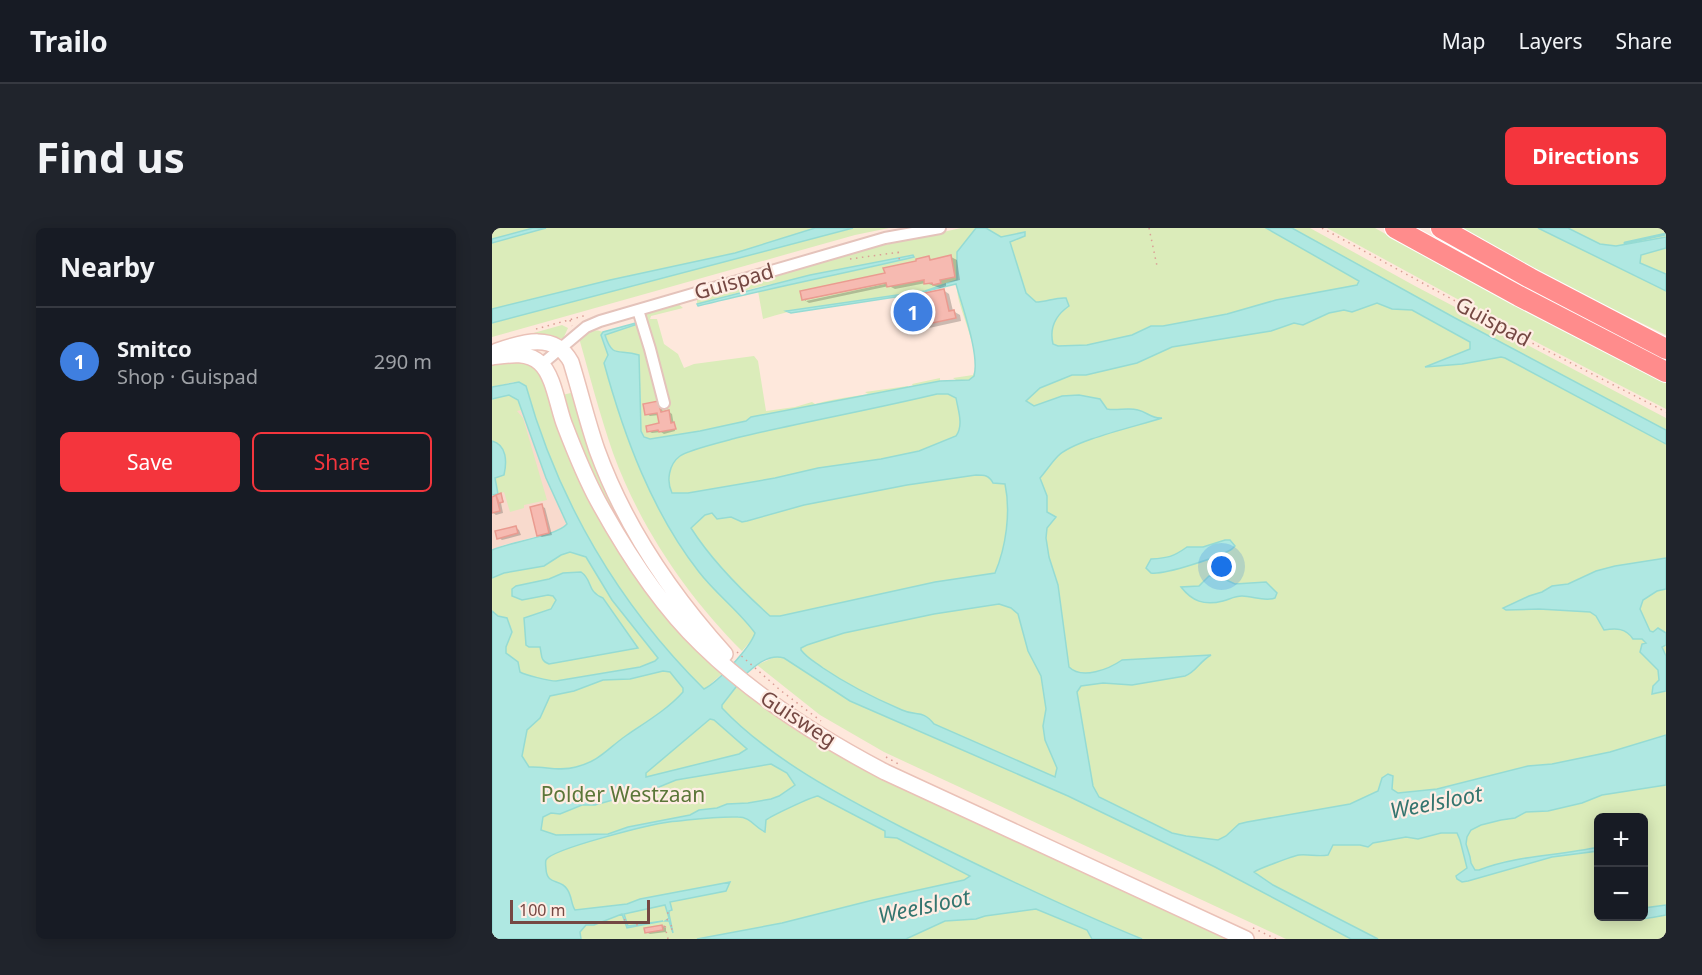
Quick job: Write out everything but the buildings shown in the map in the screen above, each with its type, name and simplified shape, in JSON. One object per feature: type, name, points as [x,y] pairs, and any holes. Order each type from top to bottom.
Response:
[{"type":"highway","points":[[1395,228],[1519,296],[1666,372]]},
{"type":"highway","points":[[1441,228],[1530,278],[1666,349]]},
{"type":"main road","points":[[492,352],[537,341],[560,348]]},
{"type":"main road","name":"Guisweg","points":[[560,348],[571,362],[609,481],[632,528],[676,596],[731,660],[795,719],[885,772],[1250,934]]},
{"type":"main road","points":[[492,357],[522,355],[542,364]]},
{"type":"main road","name":"Guisweg","points":[[542,364],[574,449],[611,523],[640,568],[701,644],[731,660]]},
{"type":"street","name":"Guispad","points":[[542,364],[590,324],[885,238],[940,228]]},
{"type":"street","points":[[638,310],[664,403]]},
{"type":"path","points":[[1149,228],[1157,266]]},
{"type":"path","name":"Guispad","points":[[1322,228],[1532,343],[1666,412]]},
{"type":"path","points":[[828,254],[840,259],[899,252],[900,263]]},
{"type":"path","name":"Guisweg","points":[[731,660],[750,677]]},
{"type":"path","points":[[750,677],[822,721]]},
{"type":"path","points":[[885,757],[903,766]]},
{"type":"path","points":[[664,921],[668,939]]},
{"type":"path","points":[[664,927],[672,927]]},
{"type":"path","points":[[1250,934],[1276,939]]},
{"type":"shaded area","points":[[522,410],[546,478],[567,524],[566,527],[557,531],[492,550],[492,413]]},
{"type":"green space","points":[[492,228],[533,228],[492,239]]},
{"type":"green space","points":[[538,228],[815,228],[735,253],[492,309],[492,241]]},
{"type":"green space","points":[[853,228],[889,228],[855,235],[492,337],[492,323]]},
{"type":"green space","points":[[961,228],[1310,228],[1666,418],[1666,939],[1286,939],[884,752],[820,715],[757,665],[777,656],[755,636],[742,651],[722,630],[684,584],[651,534],[613,453],[579,338],[591,331],[603,332],[601,335],[608,355],[604,363],[625,431],[644,437],[641,431],[639,355],[613,350],[605,334],[640,322],[643,313],[676,302],[683,308],[651,316],[650,319],[657,319],[664,344],[678,354],[684,368],[694,364],[754,356],[758,361],[766,411],[893,390],[868,394],[865,392],[908,386],[908,388],[926,383],[913,386],[912,384],[940,378],[940,381],[934,382],[956,380],[953,378],[973,375],[975,356],[973,344],[958,298],[957,280],[910,294],[787,312],[763,319],[758,291],[881,265],[762,286],[697,304],[697,297],[840,255]]},
{"type":"green space","points":[[1327,228],[1375,228],[1453,272],[1666,383],[1666,409],[1540,344]]},
{"type":"green space","points":[[1459,228],[1538,228],[1666,291],[1666,335],[1596,301]]},
{"type":"green space","points":[[1568,228],[1666,228],[1666,237],[1616,246],[1600,244]]},
{"type":"green space","points":[[1666,248],[1666,274],[1640,263],[1641,255]]},
{"type":"green space","points":[[562,325],[568,328],[563,339],[530,334]]},
{"type":"green space","name":"Polder Westzaan","points":[[513,358],[539,368],[591,499],[723,673],[706,688],[725,702],[737,685],[890,780],[1228,939],[492,939],[492,550],[537,541],[565,527],[583,528],[550,459],[526,386],[514,382],[492,387],[492,362]]},
{"type":"green space","points":[[575,392],[661,584],[642,564],[602,496],[558,396]]},
{"type":"green space","points":[[509,395],[518,401],[521,407],[522,410],[517,411],[523,418],[547,500],[524,505],[524,508],[510,512],[504,492],[498,494],[494,483],[496,476],[504,475],[505,455],[492,441],[492,399]]},
{"type":"water","points":[[533,228],[546,228],[492,243],[492,239]]},
{"type":"water","points":[[815,228],[853,228],[492,323],[492,309],[735,253]]},
{"type":"water","name":"Weelsloot","points":[[976,228],[986,228],[1001,237],[1025,232],[1025,236],[1010,242],[1026,293],[1036,302],[1066,298],[1069,306],[1060,313],[1053,327],[1053,344],[1058,346],[1087,345],[1132,335],[1151,326],[1163,326],[1227,314],[1276,300],[1357,285],[1359,281],[1266,228],[1292,228],[1666,430],[1666,444],[1505,358],[1425,367],[1470,349],[1470,342],[1412,310],[1392,309],[1377,303],[1352,312],[1344,310],[1329,313],[1303,325],[1294,323],[1271,331],[1172,347],[1137,363],[1086,375],[1072,375],[1040,388],[1026,401],[1034,406],[1062,396],[1079,395],[1100,399],[1107,409],[1134,409],[1162,418],[1078,444],[1058,456],[1040,478],[1047,496],[1047,512],[1056,517],[1047,528],[1046,538],[1058,585],[1069,667],[1074,671],[1088,673],[1103,670],[1122,660],[1211,655],[1185,676],[1132,685],[1103,683],[1081,686],[1077,692],[1093,786],[1099,797],[1172,833],[1218,840],[1239,824],[1350,804],[1378,791],[1382,778],[1388,774],[1393,776],[1392,789],[1398,793],[1437,789],[1528,766],[1552,764],[1610,752],[1666,735],[1666,785],[1602,795],[1582,803],[1548,811],[1526,812],[1515,818],[1481,825],[1471,830],[1466,844],[1475,870],[1508,861],[1594,848],[1594,852],[1552,857],[1468,881],[1462,882],[1456,876],[1467,868],[1457,833],[1441,833],[1418,839],[1406,837],[1373,843],[1368,847],[1333,845],[1328,855],[1299,855],[1254,872],[1273,885],[1378,939],[1351,939],[1215,867],[1068,796],[850,701],[784,658],[777,657],[770,658],[751,669],[735,684],[736,687],[722,705],[722,708],[741,727],[762,744],[808,776],[905,829],[1022,886],[1142,939],[1092,939],[1087,930],[1036,909],[976,919],[945,921],[906,939],[697,939],[782,923],[964,880],[970,876],[897,838],[885,837],[885,831],[818,796],[766,820],[765,832],[742,817],[669,822],[583,844],[552,855],[546,860],[549,878],[567,889],[575,910],[627,904],[640,899],[730,882],[726,891],[670,902],[672,910],[669,914],[673,933],[669,921],[665,921],[669,918],[665,905],[624,914],[628,926],[663,921],[627,928],[622,914],[594,925],[586,925],[580,932],[581,939],[492,939],[492,611],[498,616],[507,618],[512,632],[506,653],[518,662],[520,672],[532,676],[556,681],[640,667],[658,658],[612,600],[586,557],[570,552],[544,566],[504,573],[492,578],[492,550],[553,532],[567,524],[546,478],[518,400],[509,395],[492,399],[492,387],[519,382],[526,386],[555,470],[595,549],[645,622],[673,657],[704,689],[733,664],[755,633],[699,572],[682,549],[654,499],[630,445],[621,418],[604,363],[608,355],[601,335],[603,332],[636,323],[605,335],[611,348],[617,352],[639,355],[641,431],[644,437],[650,439],[700,431],[746,421],[751,417],[940,381],[969,380],[974,376],[975,356],[956,284],[915,294],[791,313],[786,311],[925,291],[957,280],[957,252]],"holes":[[[937,394],[948,394],[956,398],[960,427],[956,436],[919,451],[688,493],[672,493],[670,488],[673,463],[690,451],[761,432]],[[976,475],[988,477],[993,483],[1005,484],[1008,506],[1006,529],[995,573],[935,582],[780,616],[770,616],[728,575],[691,528],[705,515],[712,513],[717,519],[731,517],[742,522],[804,505],[907,485]],[[999,604],[1011,608],[1018,614],[1028,651],[1041,676],[1046,709],[1043,726],[1045,740],[1057,768],[1055,777],[934,724],[926,716],[907,712],[871,696],[832,674],[808,658],[801,650],[807,645],[844,633],[934,614]],[[663,671],[670,672],[683,688],[683,692],[664,710],[603,754],[576,767],[564,769],[529,767],[522,756],[527,730],[540,718],[550,696],[574,691],[603,680],[630,679]],[[710,719],[747,749],[739,754],[646,777],[646,773]],[[771,764],[787,773],[795,785],[771,799],[699,810],[690,815],[628,827],[608,834],[556,835],[541,830],[543,817],[551,813],[560,814],[582,805],[595,805],[676,780]]]},
{"type":"water","points":[[1538,228],[1568,228],[1600,244],[1616,246],[1666,237],[1666,248],[1641,255],[1640,263],[1666,274],[1666,291]]},
{"type":"water","points":[[913,255],[914,257],[698,306],[697,304],[810,275]]},
{"type":"water","points":[[492,441],[501,446],[506,465],[504,475],[495,478],[498,494],[492,495]]},
{"type":"water","points":[[1230,540],[1235,546],[1204,561],[1158,573],[1151,573],[1146,568],[1151,559],[1170,556],[1187,547],[1203,547]]},
{"type":"water","points":[[1666,558],[1666,589],[1657,591],[1643,600],[1640,609],[1650,631],[1653,632],[1658,628],[1666,633],[1666,645],[1662,647],[1666,656],[1666,691],[1652,694],[1653,686],[1659,680],[1658,670],[1640,652],[1642,644],[1646,643],[1642,639],[1633,639],[1620,630],[1604,630],[1596,616],[1590,612],[1506,610],[1503,608],[1552,586],[1568,584],[1596,571]]},
{"type":"water","points":[[581,572],[594,592],[603,598],[638,648],[546,663],[540,647],[526,645],[524,618],[551,609],[556,600],[553,596],[548,595],[522,600],[512,596],[512,589],[563,573]]},
{"type":"water","points":[[1209,576],[1222,578],[1235,584],[1266,582],[1277,593],[1275,598],[1271,599],[1239,596],[1210,603],[1194,599],[1181,587],[1199,586]]},
{"type":"water","points":[[1666,905],[1666,915],[1648,918],[1648,907]]},
{"type":"waterway","points":[[1625,243],[1666,234]]},
{"type":"place","name":"Smitco","points":[[913,312]]}]
